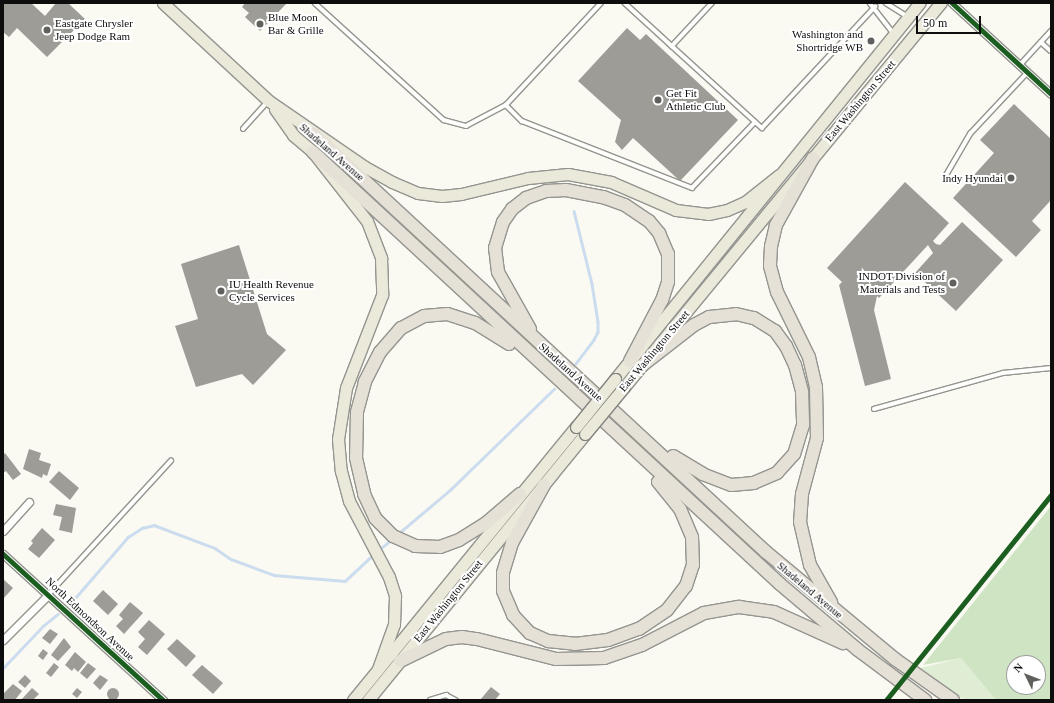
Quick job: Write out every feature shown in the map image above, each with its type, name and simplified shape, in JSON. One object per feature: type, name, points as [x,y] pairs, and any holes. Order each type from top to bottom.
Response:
[{"type":"highway","name":"Shadeland Avenue","points":[[313,133],[542,346],[636,430],[766,552],[846,620],[953,700]]},
{"type":"highway","name":"Shadeland Avenue","points":[[312,152],[632,450],[780,584],[858,650],[925,700]]},
{"type":"highway","points":[[813,158],[776,225],[771,246],[770,266],[777,292],[809,357],[817,391],[817,438],[802,498],[800,522],[804,546],[819,584],[846,620]]},
{"type":"highway","points":[[542,346],[500,279],[495,258],[496,240],[505,219],[526,198],[546,191],[584,192],[610,199],[637,212],[653,225],[666,247],[669,271],[666,289],[635,364]]},
{"type":"highway","points":[[520,494],[485,524],[456,541],[434,547],[407,544],[384,529],[369,505],[357,468],[356,424],[364,388],[374,362],[394,334],[414,320],[443,314],[459,317],[483,327],[535,360]]},
{"type":"highway","points":[[635,364],[684,331],[709,317],[736,314],[754,318],[775,332],[790,354],[802,392],[803,426],[794,454],[781,469],[762,481],[736,485],[725,483],[694,470],[636,430]]},
{"type":"highway","points":[[544,485],[514,538],[505,563],[502,587],[511,611],[530,633],[554,643],[589,644],[627,635],[653,621],[674,603],[690,577],[694,553],[690,532],[680,509],[632,450]]},
{"type":"highway","points":[[400,661],[446,639],[462,637],[477,639],[556,659],[604,658],[642,645],[704,613],[739,607],[766,610],[786,616],[858,650]]},
{"type":"main road","points":[[163,3],[269,101]]},
{"type":"main road","name":"East Washington Street","points":[[373,698],[400,661],[624,387],[635,364],[779,174],[920,3]]},
{"type":"main road","name":"East Washington Street","points":[[353,700],[615,379],[635,364],[813,158],[941,3]]},
{"type":"main road","name":"Shadeland Avenue","points":[[269,101],[313,133]]},
{"type":"main road","name":"Shadeland Avenue","points":[[269,101],[293,135],[312,152]]},
{"type":"main road","points":[[313,133],[392,182],[418,193],[438,196],[461,194],[540,176],[568,174],[611,182],[676,210],[708,214],[726,210],[745,202],[779,174]]},
{"type":"main road","points":[[312,152],[367,221],[378,243],[382,262],[380,303],[346,388],[338,439],[341,471],[349,501],[389,577],[394,596],[394,624],[378,669]]},
{"type":"street","points":[[952,3],[1051,94]]},
{"type":"street","points":[[3,530],[29,502]]},
{"type":"street","name":"North Edmondson Avenue","points":[[3,554],[162,700]]},
{"type":"street","points":[[3,640],[48,595]]},
{"type":"lane","points":[[315,3],[444,120],[466,126],[506,105],[601,3]]},
{"type":"lane","points":[[625,3],[762,128],[875,7]]},
{"type":"lane","points":[[672,46],[712,3]]},
{"type":"lane","points":[[870,3],[875,7],[894,35]]},
{"type":"lane","points":[[886,3],[908,17]]},
{"type":"lane","points":[[1020,65],[1051,31]]},
{"type":"lane","points":[[1041,42],[1051,50]]},
{"type":"lane","points":[[945,177],[970,134],[1028,72]]},
{"type":"lane","points":[[243,129],[269,101]]},
{"type":"lane","points":[[506,105],[522,121],[692,188],[755,122]]},
{"type":"lane","points":[[874,409],[1004,373],[1051,368]]},
{"type":"lane","points":[[48,595],[171,461]]},
{"type":"lane","points":[[430,700],[446,695],[456,700]]},
{"type":"green space","points":[[1051,506],[1051,700],[996,700],[961,658],[923,665]]},
{"type":"green space","points":[[961,658],[996,700],[965,700],[920,668]]},
{"type":"building","name":"Eastgate Chrysler Jeep Dodge Ram","points":[[3,3],[31,3],[45,16],[56,3],[68,3],[85,19],[47,57],[17,28],[9,37],[3,32]]},
{"type":"building","name":"Blue Moon Bar & Grille","points":[[245,3],[287,3],[260,31],[245,17],[249,13],[242,7]]},
{"type":"building","name":"Get Fit Athletic Club","points":[[627,28],[640,40],[646,34],[738,120],[680,181],[633,138],[622,150],[615,142],[621,120],[578,81]]},
{"type":"building","name":"Indy Hyundai","points":[[1014,104],[1051,139],[1051,200],[1032,221],[1041,230],[1016,257],[953,198],[994,153],[980,140]]},
{"type":"building","name":"INDOT Division of Materials and Tests","points":[[905,182],[949,223],[933,241],[936,244],[940,245],[962,222],[1003,260],[956,311],[915,273],[933,253],[928,245],[879,298],[877,296],[874,310],[891,379],[865,386],[839,285],[842,282],[827,268]]},
{"type":"building","name":"IU Health Revenue Cycle Services","points":[[239,245],[267,334],[286,350],[253,385],[242,374],[196,387],[175,326],[198,319],[181,264]]},
{"type":"building","points":[[29,449],[41,453],[39,460],[51,464],[47,476],[43,474],[42,478],[23,469]]},
{"type":"building","points":[[5,453],[21,474],[13,480],[6,471],[3,473],[3,455]]},
{"type":"building","points":[[59,471],[79,488],[70,500],[49,482]]},
{"type":"building","points":[[56,504],[76,508],[72,533],[59,530],[62,517],[53,515]]},
{"type":"building","points":[[42,528],[55,540],[39,558],[28,549],[33,543],[31,541]]},
{"type":"building","points":[[3,579],[13,588],[3,599]]},
{"type":"building","points":[[103,590],[118,604],[108,615],[93,601]]},
{"type":"building","points":[[130,602],[143,613],[124,634],[116,626],[123,619],[119,615]]},
{"type":"building","points":[[149,620],[165,634],[147,655],[138,647],[145,639],[138,632]]},
{"type":"building","points":[[50,629],[58,634],[50,644],[42,638]]},
{"type":"building","points":[[64,638],[71,647],[58,661],[51,655]]},
{"type":"building","points":[[177,639],[196,656],[186,667],[167,649]]},
{"type":"building","points":[[43,649],[48,653],[43,660],[38,656]]},
{"type":"building","points":[[75,652],[86,662],[78,672],[74,668],[72,671],[65,665]]},
{"type":"building","points":[[54,663],[59,667],[51,677],[46,673]]},
{"type":"building","points":[[88,663],[96,669],[87,679],[80,673]]},
{"type":"building","points":[[202,665],[223,683],[213,694],[192,675]]},
{"type":"building","points":[[25,675],[31,681],[25,688],[18,682]]},
{"type":"building","points":[[100,675],[108,680],[100,690],[93,683]]},
{"type":"building","points":[[13,684],[22,691],[15,700],[3,700],[3,694]]},
{"type":"building","points":[[491,687],[500,694],[495,700],[480,700]]},
{"type":"building","points":[[32,688],[39,694],[33,700],[21,700]]},
{"type":"building","points":[[77,688],[82,692],[77,698],[72,694]]},
{"type":"building","points":[[111,688],[115,688],[119,694],[115,700],[111,700],[107,696],[107,692]]},
{"type":"waterway","points":[[574,211],[592,284],[598,322],[598,332],[594,340],[576,364]]},
{"type":"waterway","points":[[399,533],[450,490],[554,389]]},
{"type":"waterway","points":[[69,605],[128,537],[142,528],[154,525],[215,548],[231,559],[274,575],[345,581],[371,557]]},
{"type":"waterway","points":[[380,549],[390,541]]},
{"type":"waterway","points":[[3,668],[43,626],[58,614]]},
{"type":"cycle path","points":[[952,3],[1051,94]]},
{"type":"cycle path","points":[[886,700],[1051,495]]},
{"type":"cycle path","points":[[3,554],[163,700]]},
{"type":"place","name":"Blue Moon Bar & Grille","points":[[260,24]]},
{"type":"place","name":"Eastgate Chrysler Jeep Dodge Ram","points":[[47,30]]},
{"type":"place","name":"Washington and Shortridge WB","points":[[871,41]]},
{"type":"place","name":"Get Fit Athletic Club","points":[[658,100]]},
{"type":"place","name":"Indy Hyundai","points":[[1011,178]]},
{"type":"place","name":"INDOT Division of Materials and Tests","points":[[953,283]]},
{"type":"place","name":"IU Health Revenue Cycle Services","points":[[221,291]]}]
